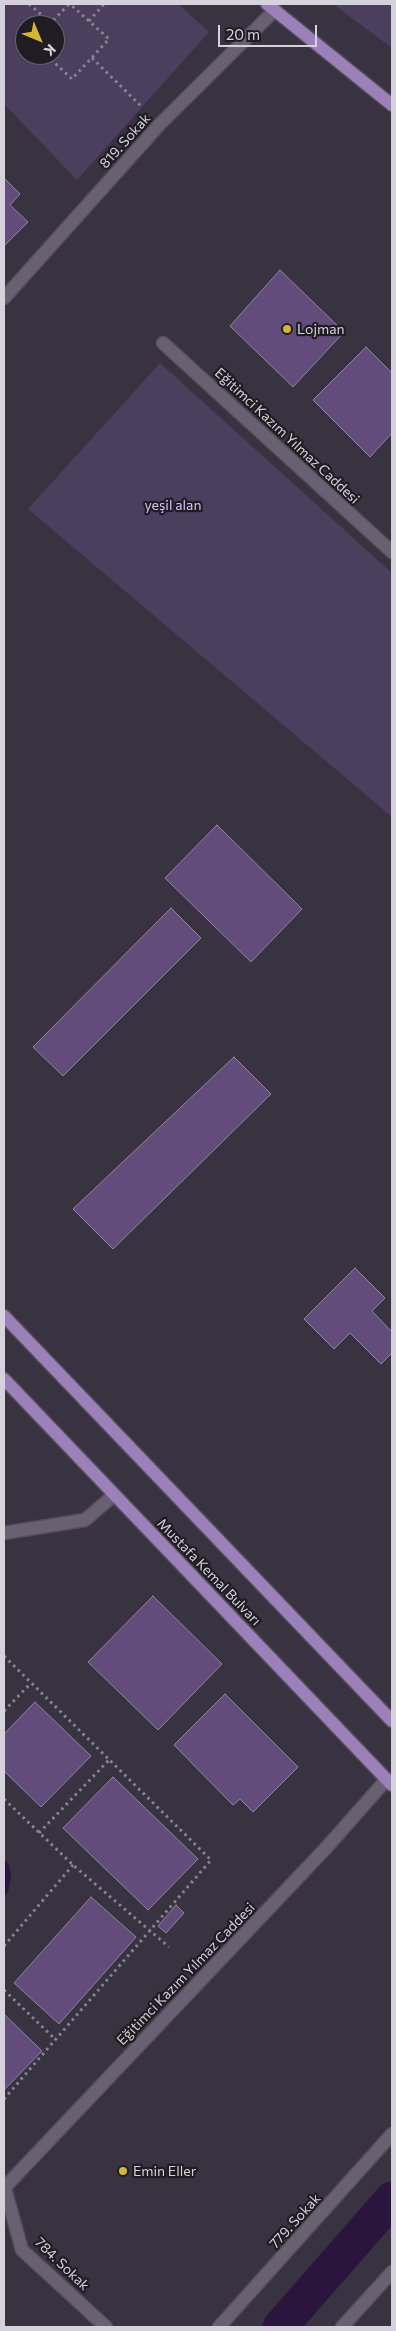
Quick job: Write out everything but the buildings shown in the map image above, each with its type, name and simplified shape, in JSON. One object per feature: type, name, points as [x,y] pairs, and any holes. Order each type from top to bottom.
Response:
[{"type":"main road","points":[[271,7],[392,104]]},
{"type":"main road","name":"Mustafa Kemal Bulvarı","points":[[4,1316],[392,1721]]},
{"type":"main road","name":"Mustafa Kemal Bulvarı","points":[[4,1379],[390,1782]]},
{"type":"street","name":"819. Sokak","points":[[4,298],[160,124],[271,7]]},
{"type":"street","name":"Eğitimci Kazım Yılmaz Caddesi","points":[[163,343],[392,552]]},
{"type":"street","points":[[4,1533],[85,1520],[114,1495]]},
{"type":"street","name":"Eğitimci Kazım Yılmaz Caddesi","points":[[4,2186],[390,1782]]},
{"type":"street","name":"779. Sokak","points":[[219,2327],[392,2134]]},
{"type":"street","name":"784. Sokak","points":[[4,2186],[22,2250],[106,2327]]},
{"type":"street","points":[[342,2327],[392,2272]]},
{"type":"path","points":[[29,4],[41,15]]},
{"type":"path","points":[[57,65],[72,79],[109,39],[69,4],[59,15]]},
{"type":"path","points":[[89,21],[104,4]]},
{"type":"path","points":[[92,58],[160,124]]},
{"type":"path","points":[[4,1656],[211,1860],[4,2099]]},
{"type":"path","points":[[4,1711],[31,1683]]},
{"type":"path","points":[[39,1833],[109,1760]]},
{"type":"path","points":[[4,1799],[73,1865],[169,1946]]},
{"type":"path","points":[[4,1946],[73,1865]]},
{"type":"path","points":[[4,1990],[56,2040]]},
{"type":"green space","points":[[4,4],[178,4],[209,32],[77,180],[4,104]]},
{"type":"green space","points":[[333,4],[392,4],[392,48]]},
{"type":"green space","name":"yeşil alan","points":[[160,363],[392,573],[392,817],[28,509]]},
{"type":"shaded area","points":[[4,1858],[9,1865],[11,1876],[8,1892],[4,1897]]},
{"type":"waterway","points":[[280,2327],[392,2199]]},
{"type":"place","name":"Lojman","points":[[287,329]]},
{"type":"place","name":"Emin Eller","points":[[123,2171]]}]
